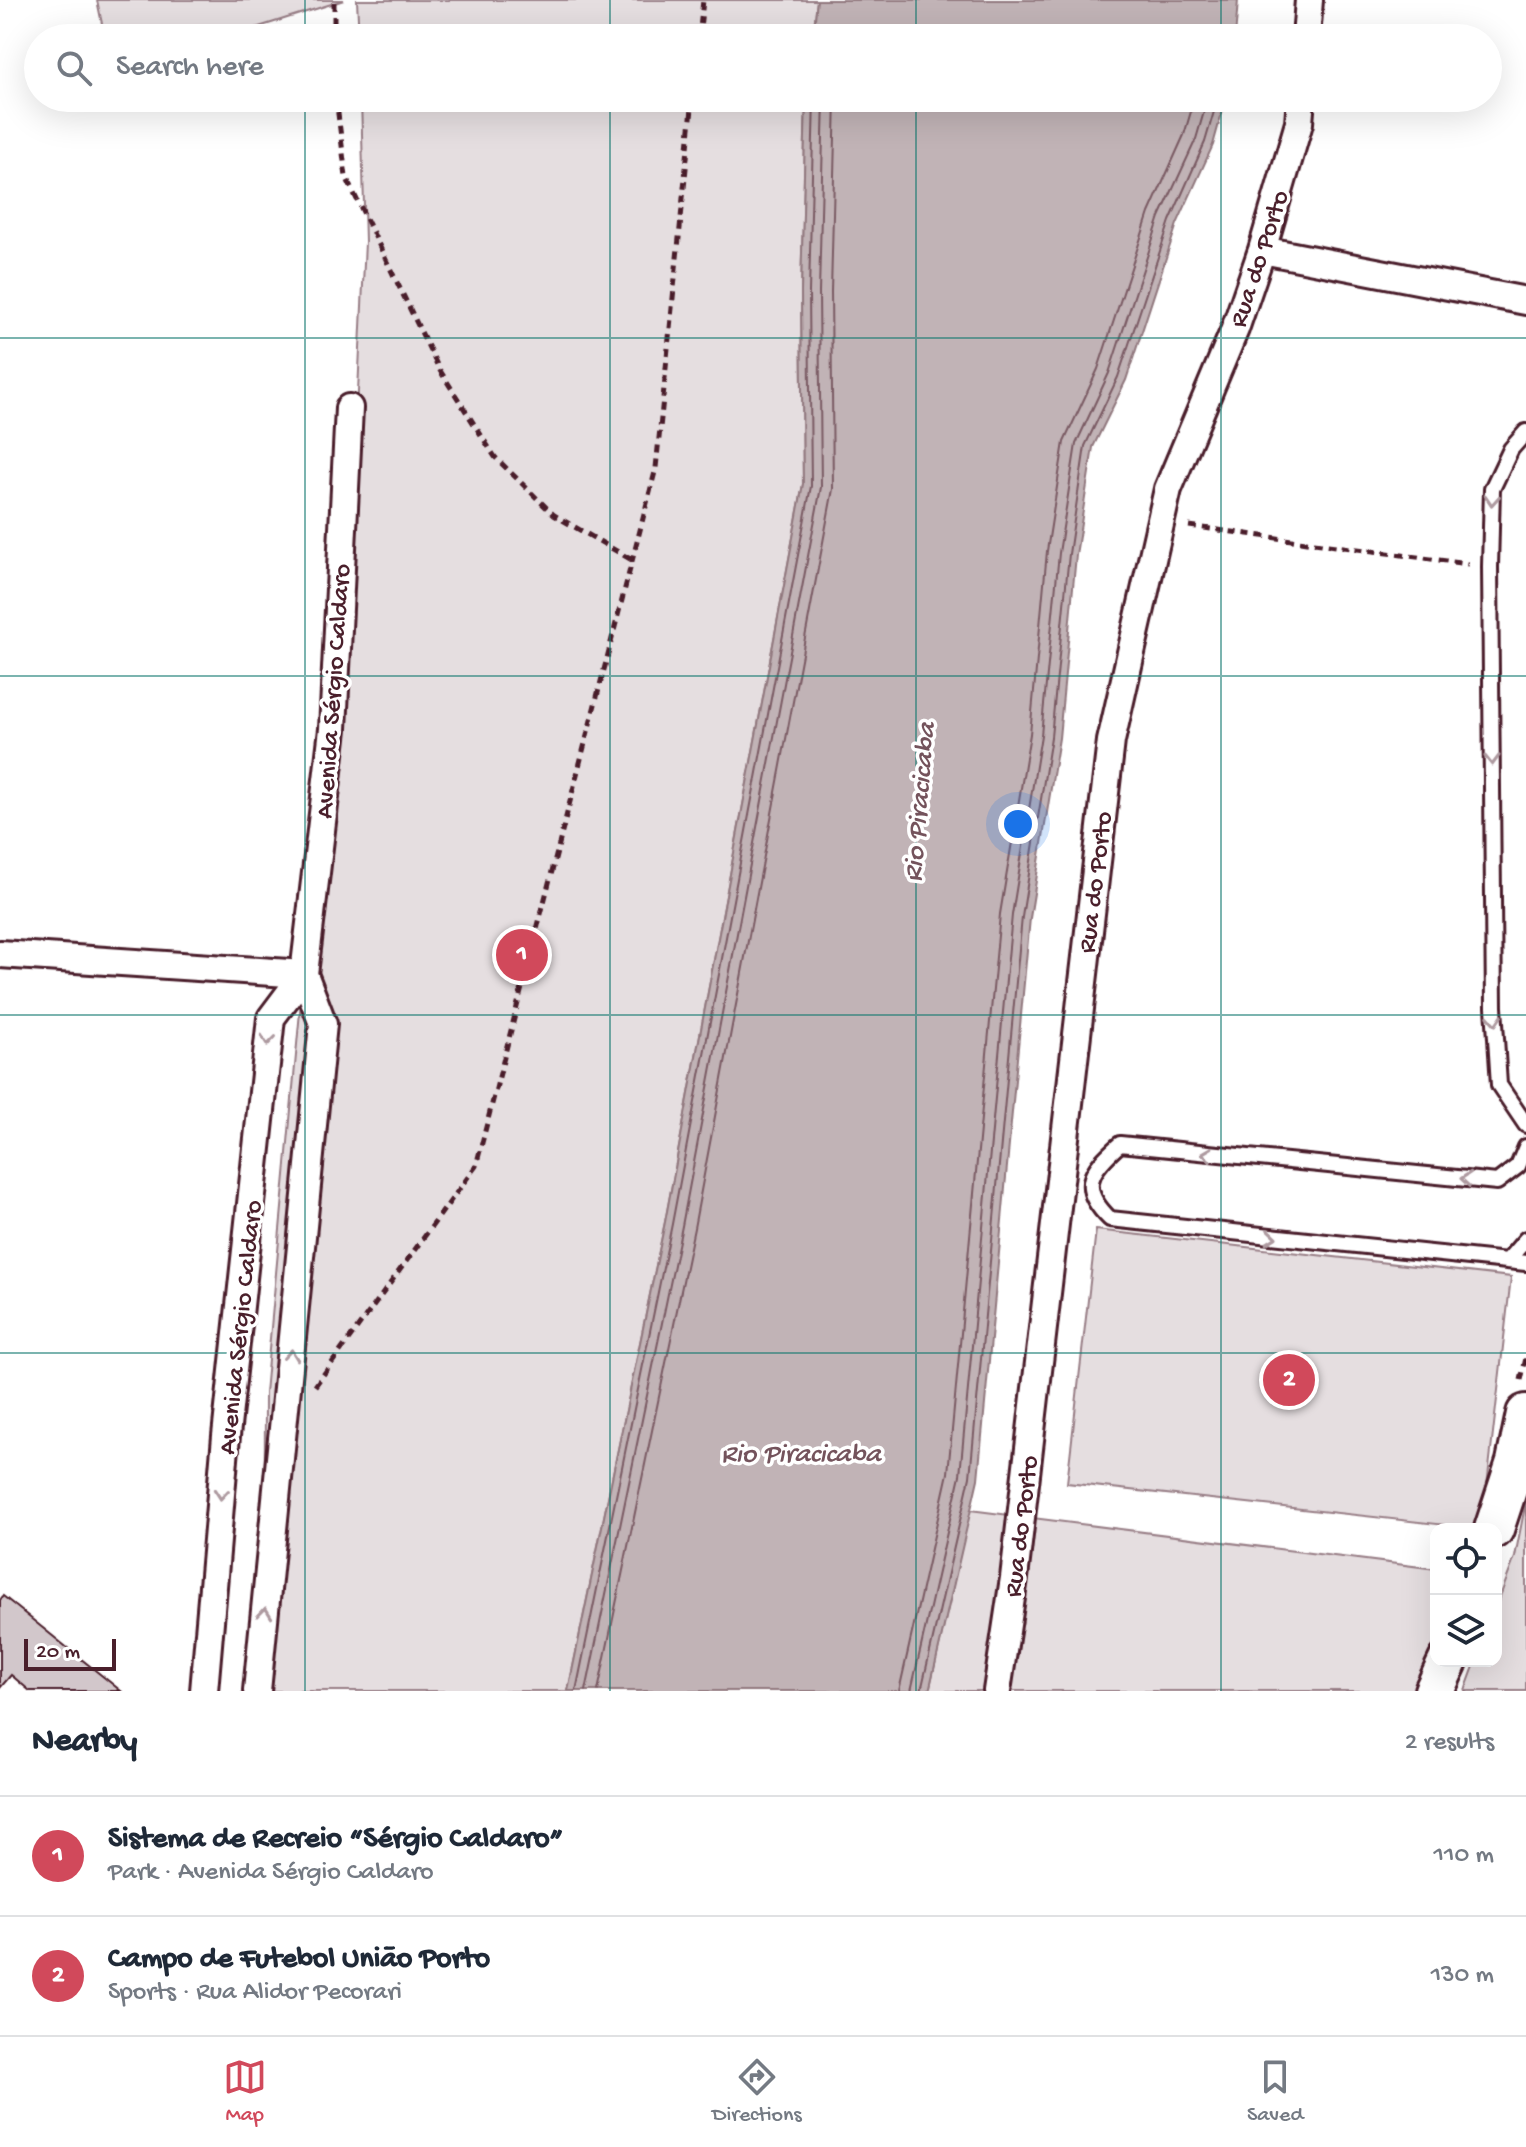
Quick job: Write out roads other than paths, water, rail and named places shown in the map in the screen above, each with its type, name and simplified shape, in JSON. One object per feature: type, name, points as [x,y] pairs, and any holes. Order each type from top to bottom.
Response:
[{"type":"street","points":[[1307,24],[1309,0]]},
{"type":"street","name":"Rua do Porto","points":[[997,1691],[1014,1578],[1111,741],[1168,489],[1235,329],[1262,250],[1300,112]]},
{"type":"street","points":[[1262,250],[1526,301]]},
{"type":"street","name":"Avenida Sérgio Caldaro","points":[[257,1691],[323,1024],[304,974],[333,729],[349,408]]},
{"type":"street","points":[[0,954],[304,974]]},
{"type":"street","name":"Avenida Sérgio Caldaro","points":[[204,1691],[226,1436],[271,1018],[304,974]]},
{"type":"street","points":[[1496,1523],[1516,1462],[1526,1414]]},
{"type":"street","points":[[1434,1691],[1445,1667]]},
{"type":"lane","points":[[1526,432],[1511,449],[1492,489],[1490,567],[1494,1007],[1499,1085],[1526,1125]]},
{"type":"lane","points":[[1526,1147],[1522,1173],[1497,1182],[1120,1144],[1100,1161],[1089,1182],[1093,1202],[1110,1219],[1526,1263]]},
{"type":"lane","points":[[1508,1260],[1526,1239]]},
{"type":"water","points":[[817,0],[1238,0],[1236,24],[814,24]]},
{"type":"water","name":"Rio Piracicaba","points":[[806,112],[1222,112],[1213,145],[1177,224],[1126,380],[1093,447],[1076,555],[1059,738],[1030,918],[978,1479],[929,1691],[568,1691],[665,1222],[803,484],[801,292]]},
{"type":"place","name":"Sistema de Recreio “Sérgio Caldaro”","points":[[522,955]]},
{"type":"place","name":"Campo de Futebol União Porto","points":[[1289,1380]]}]
